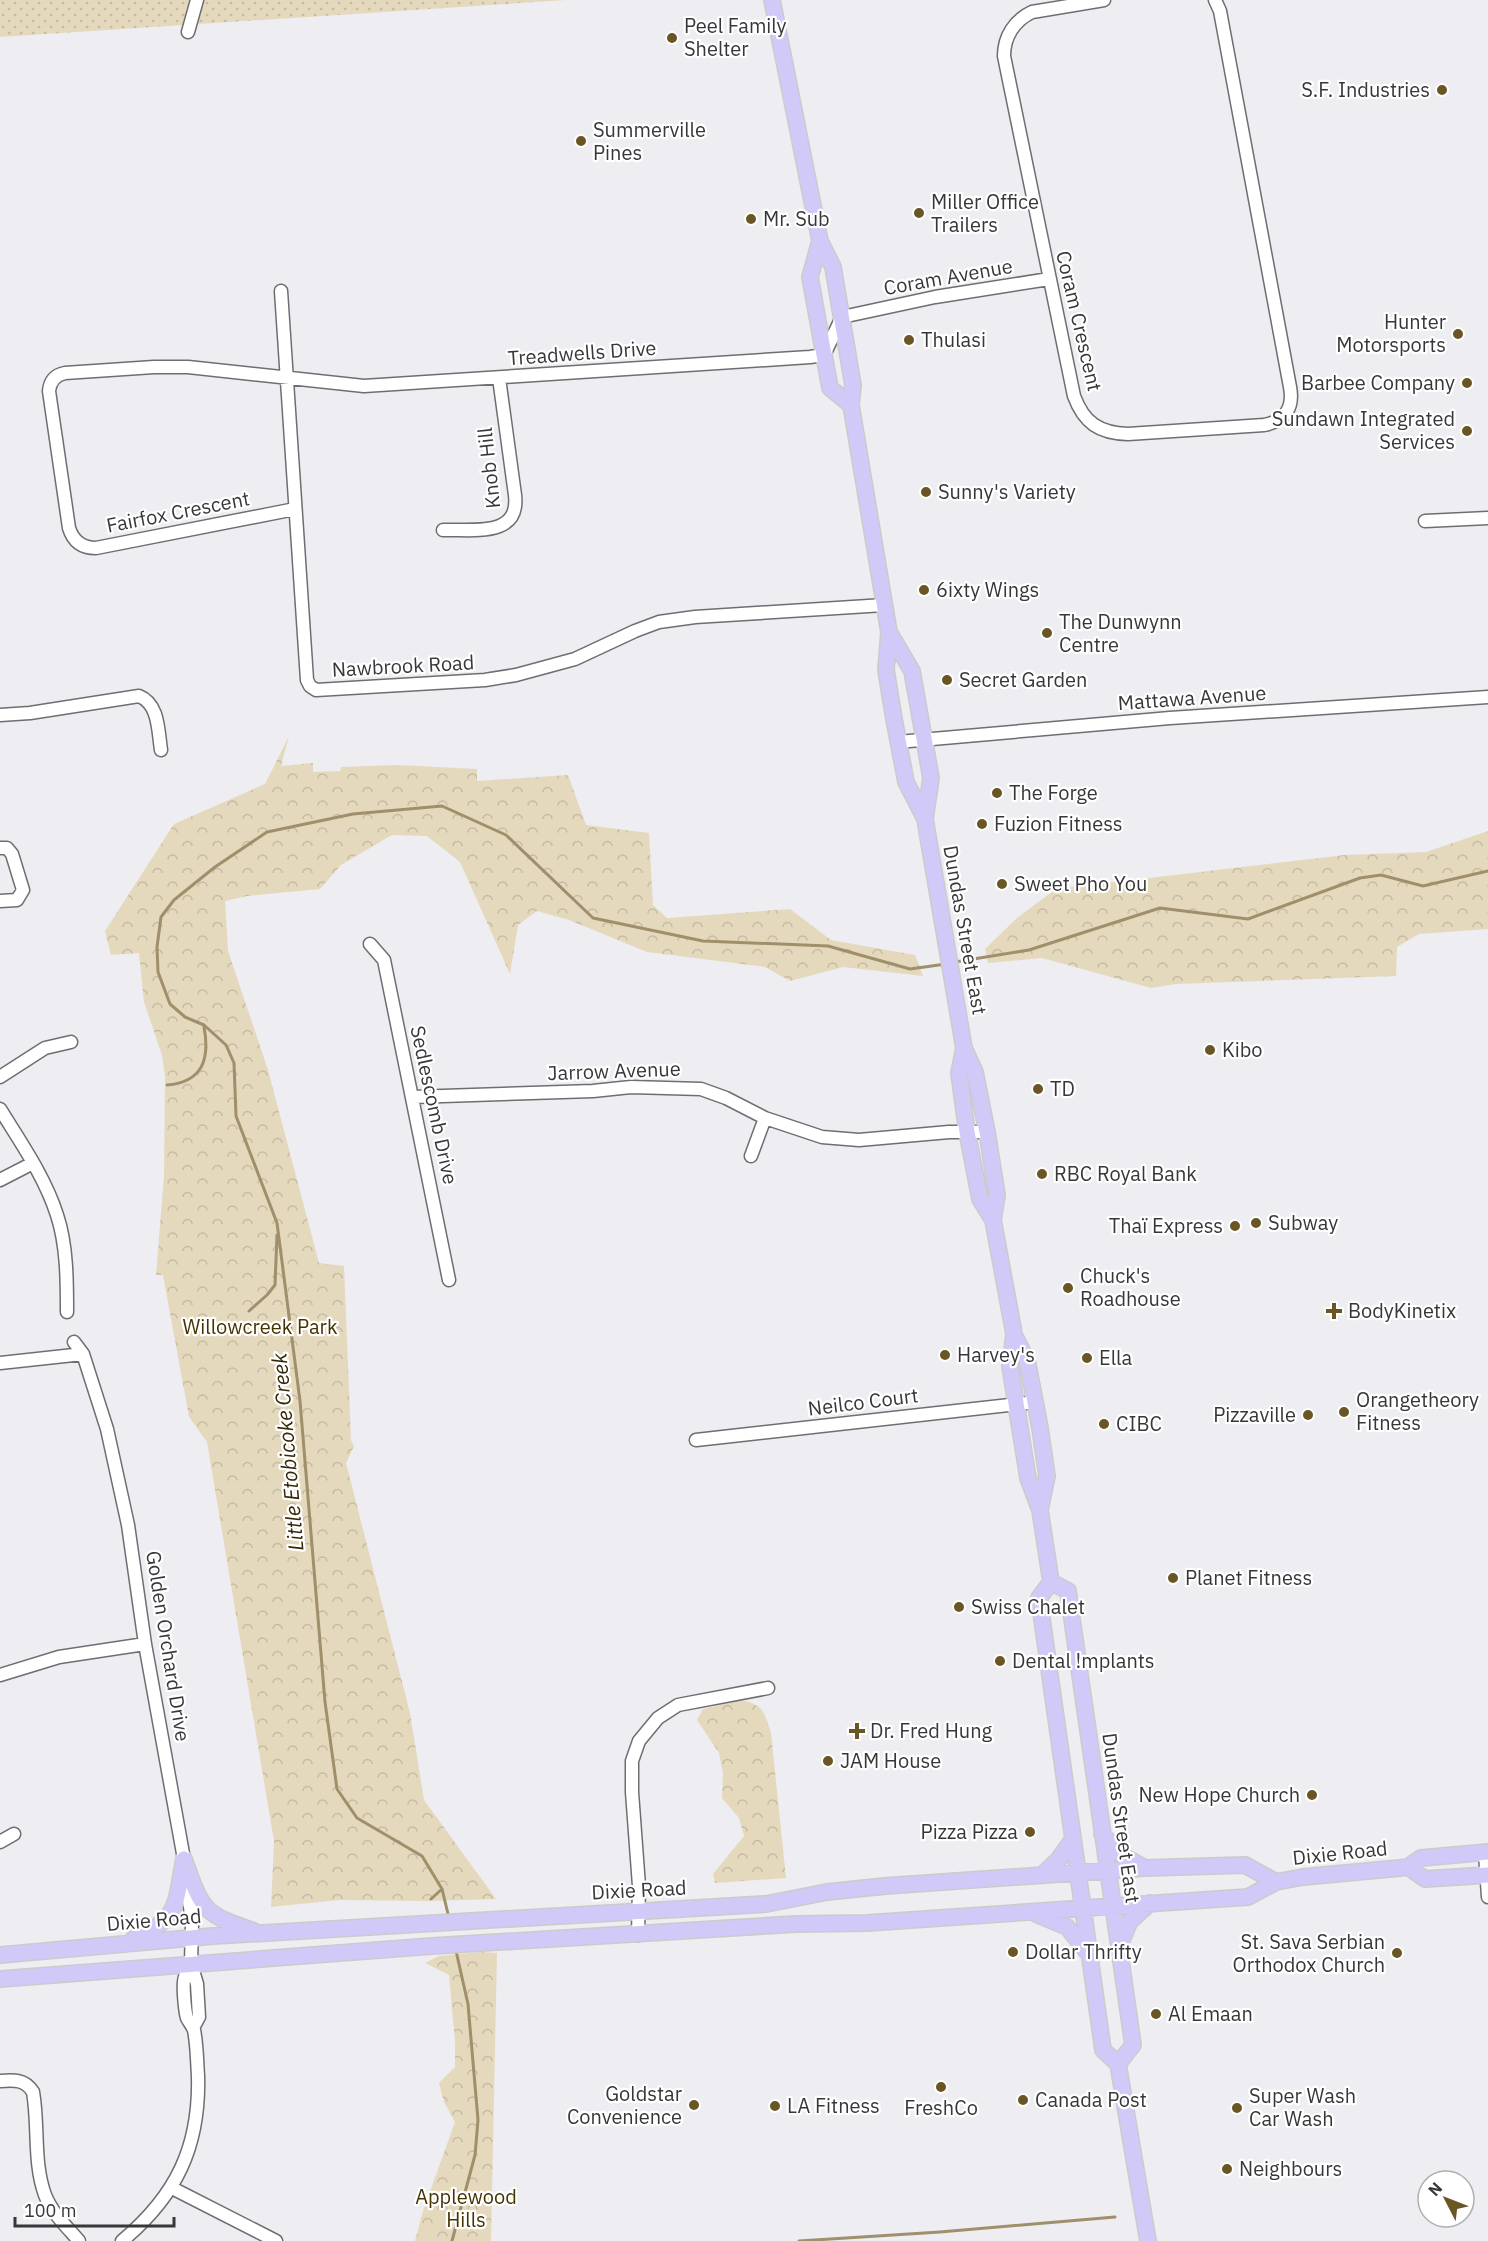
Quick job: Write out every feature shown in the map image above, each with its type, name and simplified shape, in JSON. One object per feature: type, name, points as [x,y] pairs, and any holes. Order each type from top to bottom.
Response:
[{"type":"main road","name":"Dundas Street East","points":[[772,0],[820,241],[833,267],[848,316],[853,386],[850,405],[889,632],[885,670],[906,782],[925,819],[964,1048],[975,1072],[987,1132],[997,1195],[993,1220],[1014,1335],[1027,1360],[1036,1402],[1047,1476],[1040,1510]]},
{"type":"main road","name":"Dundas Street East","points":[[820,241],[810,277],[830,388],[850,405]]},
{"type":"main road","name":"Dundas Street East","points":[[889,632],[912,671],[931,778],[925,819]]},
{"type":"main road","name":"Dundas Street East","points":[[964,1048],[958,1073],[967,1132],[980,1199],[993,1220]]},
{"type":"main road","name":"Dundas Street East","points":[[1014,1335],[1010,1366],[1028,1478],[1040,1510],[1051,1582],[1068,1591],[1133,2045],[1118,2064]]},
{"type":"main road","points":[[1051,1582],[1039,1598],[1102,2050],[1118,2064],[1148,2241]]},
{"type":"main road","points":[[1102,1834],[1124,1857],[1145,1868]]},
{"type":"main road","points":[[1042,1875],[1058,1860],[1073,1839]]},
{"type":"main road","name":"Dixie Road","points":[[0,1979],[490,1942],[1030,1912],[1248,1897],[1276,1882],[1303,1877],[1407,1868],[1421,1858],[1486,1853]]},
{"type":"main road","points":[[184,1859],[198,1897],[211,1913],[224,1921],[262,1933]]},
{"type":"main road","points":[[120,1944],[154,1930],[165,1922],[176,1901],[184,1859]]},
{"type":"main road","name":"Dixie Road","points":[[0,1955],[262,1933],[766,1904],[849,1890],[1145,1868],[1245,1865],[1276,1882]]},
{"type":"main road","name":"Dixie Road","points":[[1407,1868],[1425,1879],[1487,1875]]},
{"type":"main road","points":[[1119,1950],[1130,1921],[1150,1903]]},
{"type":"main road","points":[[1030,1912],[1067,1927],[1089,1954]]},
{"type":"street","points":[[188,32],[197,0]]},
{"type":"street","name":"Coram Crescent","points":[[1104,0],[1032,12],[1023,16],[1012,28],[1004,47],[1004,56],[1074,396],[1084,415],[1100,429],[1112,433],[1128,434],[1264,425],[1278,421],[1290,408],[1292,395],[1220,11],[1215,0]]},
{"type":"street","name":"Coram Avenue","points":[[848,316],[935,297],[1049,279]]},
{"type":"street","name":"Nawbrook Road","points":[[281,291],[307,680],[316,690],[485,681],[507,677],[575,659],[659,622],[695,617],[884,605]]},
{"type":"street","points":[[824,355],[848,316]]},
{"type":"street","name":"Treadwells Drive","points":[[288,377],[338,385],[364,386],[824,355]]},
{"type":"street","name":"Fairfox Crescent","points":[[288,377],[188,367],[154,367],[62,374],[53,380],[50,392],[69,528],[73,538],[81,545],[96,548],[295,509]]},
{"type":"street","name":"Knob Hill","points":[[443,530],[500,527],[511,520],[515,513],[516,504],[499,378]]},
{"type":"street","points":[[1425,521],[1488,518]]},
{"type":"street","points":[[0,715],[30,714],[139,696],[148,701],[154,710],[161,750]]},
{"type":"street","name":"Mattawa Avenue","points":[[898,742],[1202,716],[1488,697]]},
{"type":"street","points":[[0,848],[7,848],[12,854],[23,890],[17,900],[0,901]]},
{"type":"street","name":"Sedlescomb Drive","points":[[370,944],[384,960],[449,1280]]},
{"type":"street","points":[[0,1077],[45,1048],[71,1042]]},
{"type":"street","name":"Jarrow Avenue","points":[[413,1097],[592,1091],[631,1087],[701,1089],[726,1098],[765,1118],[822,1137],[903,1138],[987,1132]]},
{"type":"street","points":[[0,1109],[33,1162],[58,1217],[67,1286],[67,1312]]},
{"type":"street","points":[[751,1156],[765,1118]]},
{"type":"street","points":[[0,1180],[33,1162]]},
{"type":"street","name":"Golden Orchard Drive","points":[[74,1342],[82,1354],[107,1429],[117,1469],[138,1583],[145,1644],[184,1859],[192,1923],[191,1964],[184,1978],[184,1986],[187,2017],[193,2028],[198,2097],[194,2130],[186,2161],[172,2188],[150,2215],[122,2241]]},
{"type":"street","points":[[0,1362],[82,1354]]},
{"type":"street","name":"Neilco Court","points":[[696,1440],[1036,1402]]},
{"type":"street","points":[[0,1675],[59,1657],[145,1644]]},
{"type":"street","points":[[638,1935],[639,1910],[632,1761],[639,1741],[658,1718],[678,1705],[768,1688]]},
{"type":"street","points":[[0,1842],[14,1834]]},
{"type":"street","points":[[1486,1853],[1488,1897]]},
{"type":"street","points":[[0,2081],[20,2081],[29,2085],[33,2092],[39,2169],[46,2196],[61,2221],[79,2241]]},
{"type":"street","points":[[172,2188],[276,2241]]},
{"type":"green space","points":[[0,0],[566,0],[0,37]]},
{"type":"green space","name":"Willowcreek Park","points":[[289,736],[281,766],[313,763],[313,772],[340,771],[341,767],[397,765],[477,769],[477,781],[568,775],[586,825],[649,833],[653,905],[667,918],[790,909],[831,940],[915,955],[923,976],[843,967],[790,981],[765,967],[647,952],[569,920],[537,911],[518,925],[510,974],[460,862],[427,836],[392,835],[341,865],[320,889],[247,896],[225,901],[228,951],[268,1070],[319,1263],[344,1266],[351,1440],[354,1446],[346,1463],[410,1713],[424,1800],[496,1899],[339,1900],[271,1907],[274,1841],[207,1442],[189,1417],[163,1275],[156,1275],[164,1176],[165,1077],[162,1055],[144,1002],[139,953],[111,955],[105,931],[174,824],[265,784]]},
{"type":"green space","points":[[1488,831],[1488,929],[1419,934],[1397,947],[1396,976],[1176,984],[1151,988],[1042,958],[988,963],[985,949],[1017,918],[1056,889],[1345,855],[1426,852]]},
{"type":"green space","points":[[740,1700],[754,1704],[762,1710],[771,1733],[786,1878],[715,1883],[713,1874],[744,1836],[739,1818],[722,1798],[723,1774],[719,1753],[697,1720],[703,1709]]},
{"type":"green space","name":"Applewood Hills","points":[[481,1952],[497,1953],[491,2241],[415,2241],[423,2211],[455,2122],[444,2102],[439,2083],[455,2067],[449,1975],[425,1963],[439,1956]]},
{"type":"waterway","name":"Little Etobicoke Creek","points":[[449,1918],[442,1889],[422,1856],[357,1818],[337,1789],[325,1702],[300,1401],[277,1223],[236,1116],[234,1063],[226,1045],[204,1025],[185,1017],[170,1004],[158,972],[157,947],[161,917],[174,900],[215,867],[267,832],[353,814],[442,806],[506,835],[593,918],[703,941],[828,946],[910,969],[946,964]]},
{"type":"waterway","name":"Little Etobicoke Creek","points":[[955,962],[1029,950],[1160,908],[1248,919],[1360,878],[1381,875],[1423,886],[1488,871]]},
{"type":"waterway","points":[[167,1085],[189,1079],[201,1067],[206,1049],[204,1027]]},
{"type":"waterway","points":[[249,1311],[275,1285],[277,1235]]},
{"type":"waterway","points":[[431,1899],[442,1889]]},
{"type":"waterway","name":"Little Etobicoke Creek","points":[[452,2241],[475,2155],[478,2120],[468,2004],[456,1951]]},
{"type":"waterway","points":[[799,2241],[1115,2217]]},
{"type":"place","name":"Peel Family Shelter","points":[[672,38]]},
{"type":"place","name":"S.F. Industries","points":[[1442,90]]},
{"type":"place","name":"Summerville Pines","points":[[581,141]]},
{"type":"place","name":"Miller Office Trailers","points":[[919,213]]},
{"type":"place","name":"Mr. Sub","points":[[751,219]]},
{"type":"place","name":"Hunter Motorsports","points":[[1458,334]]},
{"type":"place","name":"Thulasi","points":[[909,340]]},
{"type":"place","name":"Barbee Company","points":[[1467,383]]},
{"type":"place","name":"Sundawn Integrated Services","points":[[1467,431]]},
{"type":"place","name":"Sunny's Variety","points":[[926,492]]},
{"type":"place","name":"6ixty Wings","points":[[924,590]]},
{"type":"place","name":"The Dunwynn Centre","points":[[1047,633]]},
{"type":"place","name":"Secret Garden","points":[[947,680]]},
{"type":"place","name":"The Forge","points":[[997,793]]},
{"type":"place","name":"Fuzion Fitness","points":[[982,824]]},
{"type":"place","name":"Sweet Pho You","points":[[1002,884]]},
{"type":"place","name":"Kibo","points":[[1210,1050]]},
{"type":"place","name":"TD","points":[[1038,1089]]},
{"type":"place","name":"RBC Royal Bank","points":[[1042,1174]]},
{"type":"place","name":"Subway","points":[[1256,1223]]},
{"type":"place","name":"Thaï Express","points":[[1235,1226]]},
{"type":"place","name":"Chuck's Roadhouse","points":[[1068,1288]]},
{"type":"place","name":"BodyKinetix","points":[[1334,1311]]},
{"type":"place","name":"Harvey's","points":[[945,1355]]},
{"type":"place","name":"Ella","points":[[1087,1358]]},
{"type":"place","name":"Orangetheory Fitness","points":[[1344,1412]]},
{"type":"place","name":"Pizzaville","points":[[1308,1415]]},
{"type":"place","name":"CIBC","points":[[1104,1424]]},
{"type":"place","name":"Planet Fitness","points":[[1173,1578]]},
{"type":"place","name":"Swiss Chalet","points":[[959,1607]]},
{"type":"place","name":"Dental !mplants","points":[[1000,1661]]},
{"type":"place","name":"Dr. Fred Hung","points":[[857,1731]]},
{"type":"place","name":"JAM House","points":[[828,1761]]},
{"type":"place","name":"New Hope Church","points":[[1312,1795]]},
{"type":"place","name":"Pizza Pizza","points":[[1030,1832]]},
{"type":"place","name":"Dollar Thrifty","points":[[1013,1952]]},
{"type":"place","name":"St. Sava Serbian Orthodox Church","points":[[1397,1953]]},
{"type":"place","name":"Al Emaan","points":[[1156,2014]]},
{"type":"place","name":"FreshCo","points":[[941,2087]]},
{"type":"place","name":"Canada Post","points":[[1023,2100]]},
{"type":"place","name":"Goldstar Convenience","points":[[694,2105]]},
{"type":"place","name":"LA Fitness","points":[[775,2106]]},
{"type":"place","name":"Super Wash Car Wash","points":[[1237,2108]]},
{"type":"place","name":"Neighbours","points":[[1227,2169]]}]
